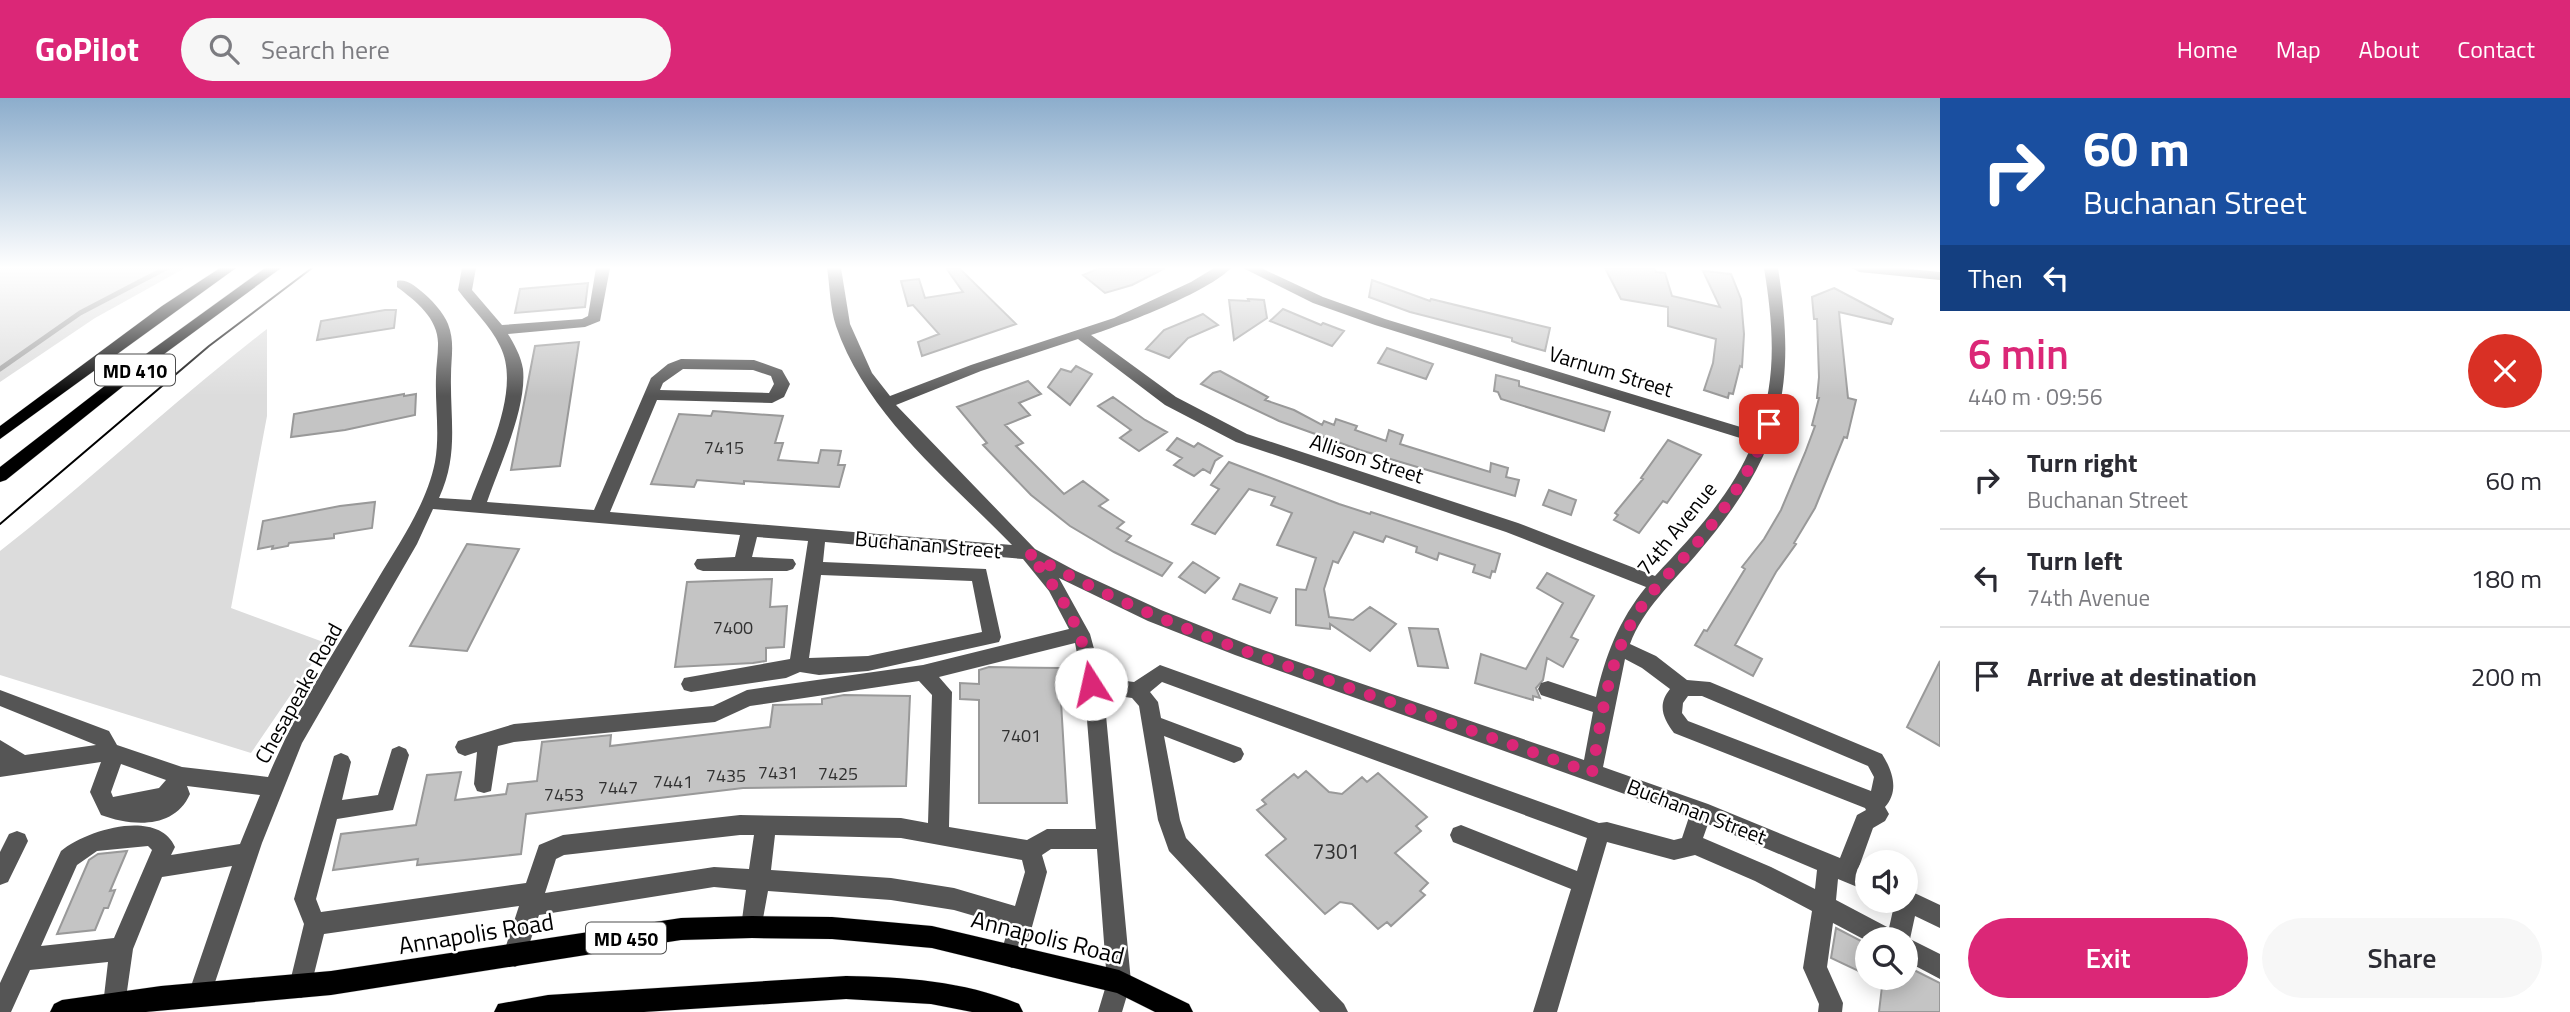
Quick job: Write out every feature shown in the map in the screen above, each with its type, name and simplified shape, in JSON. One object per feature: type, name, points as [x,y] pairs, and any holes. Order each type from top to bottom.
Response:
[{"type":"main road","name":"MD 410","points":[[0,434],[165,311]]},
{"type":"main road","name":"MD 410","points":[[0,476],[161,349],[214,311]]},
{"type":"main road","name":"Annapolis Road","points":[[62,1012],[115,1004],[301,986],[681,929],[752,927],[832,928],[932,937],[1119,982],[1181,1012]]},
{"type":"main road","points":[[506,1012],[571,1009],[815,987],[923,992],[996,1006],[1011,1012]]},
{"type":"street","name":"Chesapeake Road","points":[[200,995],[273,787],[313,704],[430,503],[443,462],[446,418],[444,332],[440,321],[431,311]]},
{"type":"street","points":[[477,506],[502,435],[516,375],[510,352],[482,311]]},
{"type":"street","points":[[498,331],[585,323],[594,318],[595,311]]},
{"type":"street","points":[[841,311],[847,333],[864,370],[886,403],[915,438],[1028,553],[1063,600],[1081,634],[1091,684],[1119,982],[1110,1012]]},
{"type":"street","points":[[886,403],[976,368],[1081,334],[1142,311]]},
{"type":"street","name":"Varnum Street","points":[[1348,311],[1764,440]]},
{"type":"street","name":"74th Avenue","points":[[1592,773],[1604,708],[1620,648],[1637,614],[1658,585],[1723,511],[1744,479],[1764,440],[1775,408],[1781,370],[1778,311]]},
{"type":"street","name":"Allison Street","points":[[1081,334],[1177,405],[1235,434],[1291,456],[1545,537],[1658,585]]},
{"type":"street","points":[[600,515],[656,381],[662,375],[681,364],[754,365],[776,373],[782,384],[779,393],[772,398],[652,395]]},
{"type":"street","name":"Buchanan Street","points":[[430,503],[600,515],[1028,553],[1080,583],[1141,612],[1294,669],[1700,811],[1855,876]]},
{"type":"street","points":[[742,564],[750,529]]},
{"type":"street","points":[[799,663],[818,534]]},
{"type":"street","points":[[703,564],[787,564]]},
{"type":"street","points":[[691,684],[786,670],[799,663],[818,668],[872,662],[992,637],[980,574],[813,568]]},
{"type":"street","points":[[465,747],[514,733],[715,714],[747,698],[923,673],[1081,634]]},
{"type":"street","points":[[1620,648],[1649,662],[1683,688],[1703,688],[1875,760],[1884,776],[1880,799],[1872,801],[1681,727],[1672,716],[1673,700],[1683,688]]},
{"type":"street","points":[[923,673],[942,692],[938,835]]},
{"type":"street","points":[[1138,691],[1160,673],[1599,834],[1607,832],[1674,850],[1690,847],[1700,811]]},
{"type":"street","points":[[1091,684],[1138,691],[1148,702],[1169,820],[1177,844],[1336,1012]]},
{"type":"street","points":[[1548,689],[1604,708]]},
{"type":"street","points":[[0,698],[102,737],[112,752],[112,764],[100,792],[108,808],[125,816],[147,815],[164,808],[190,777]]},
{"type":"street","points":[[1152,723],[1234,754]]},
{"type":"street","points":[[484,784],[489,740]]},
{"type":"street","points":[[0,749],[23,765]]},
{"type":"street","points":[[0,768],[112,752],[190,777],[273,787]]},
{"type":"street","points":[[328,811],[386,803],[399,755]]},
{"type":"street","points":[[301,986],[315,924],[305,899],[341,762]]},
{"type":"street","points":[[1830,1012],[1831,1003],[1815,968],[1824,906],[1838,868],[1865,822],[1878,814],[1872,801]]},
{"type":"street","points":[[515,956],[547,852],[563,845],[740,825],[901,828],[1030,851],[1047,838],[1107,839]]},
{"type":"street","points":[[752,927],[766,825]]},
{"type":"street","points":[[1545,1012],[1599,834]]},
{"type":"street","points":[[0,1010],[69,858],[80,846],[96,840],[152,835],[164,847],[121,949],[115,1004]]},
{"type":"street","points":[[1461,835],[1584,884]]},
{"type":"street","points":[[0,875],[17,841]]},
{"type":"street","points":[[1691,843],[1763,874],[1864,927]]},
{"type":"street","points":[[1012,956],[1036,872],[1030,851]]},
{"type":"street","points":[[155,868],[248,853]]},
{"type":"street","points":[[315,924],[715,877],[891,889],[954,898],[1023,919]]},
{"type":"street","points":[[1918,903],[1937,908]]},
{"type":"street","points":[[23,959],[121,949]]},
{"type":"street","points":[[1918,955],[1940,967]]},
{"type":"shaded area","points":[[0,311],[108,311],[95,318],[0,382]]},
{"type":"shaded area","points":[[267,329],[267,416],[231,608],[326,643],[251,753],[0,675],[0,551]]},
{"type":"building","points":[[396,311],[394,328],[317,340],[321,321]]},
{"type":"building","points":[[515,311],[542,311],[515,313]]},
{"type":"building","points":[[918,311],[1002,311],[1016,324],[922,356],[918,342],[939,334]]},
{"type":"building","points":[[1230,311],[1266,311],[1267,318],[1234,340]]},
{"type":"building","points":[[1281,311],[1287,311],[1344,331],[1332,346],[1270,321]]},
{"type":"building","points":[[1406,311],[1479,311],[1550,328],[1545,351],[1512,341],[1512,338]]},
{"type":"building","points":[[1668,311],[1742,311],[1742,367],[1740,366],[1733,394],[1729,393],[1728,398],[1704,390],[1713,363],[1716,339],[1668,326]]},
{"type":"building","points":[[1813,311],[1877,311],[1893,319],[1891,324],[1839,312],[1848,398],[1856,400],[1847,438],[1844,437],[1815,508],[1735,645],[1762,659],[1753,676],[1695,645],[1704,630],[1707,631],[1745,569],[1742,567],[1764,539],[1781,510],[1815,426],[1812,425],[1819,398],[1819,377],[1817,319],[1814,319]]},
{"type":"building","points":[[1203,314],[1218,325],[1188,338],[1169,358],[1146,349],[1164,330]]},
{"type":"building","points":[[579,342],[560,466],[511,470],[535,346]]},
{"type":"building","points":[[1387,348],[1433,364],[1426,379],[1378,363]]},
{"type":"building","points":[[1076,366],[1092,374],[1070,405],[1048,387],[1061,369],[1071,372]]},
{"type":"building","points":[[1220,371],[1268,397],[1265,400],[1294,410],[1322,425],[1324,421],[1334,425],[1336,419],[1357,426],[1355,430],[1386,441],[1389,430],[1403,435],[1400,444],[1490,472],[1491,463],[1508,468],[1506,477],[1519,480],[1515,496],[1360,450],[1279,421],[1201,384],[1213,373]]},
{"type":"building","points":[[1496,375],[1519,381],[1519,386],[1610,412],[1604,431],[1501,399],[1498,392],[1494,391]]},
{"type":"building","points":[[1028,381],[1041,394],[1019,403],[1030,415],[1005,425],[1023,443],[1016,446],[1064,494],[1083,481],[1108,500],[1099,506],[1124,522],[1117,528],[1131,536],[1126,541],[1172,563],[1162,576],[1070,526],[1031,495],[983,445],[987,443],[957,407]]},
{"type":"building","points":[[416,394],[415,415],[345,430],[291,437],[294,414]]},
{"type":"building","points":[[1113,397],[1167,432],[1139,451],[1120,438],[1131,430],[1098,406]]},
{"type":"building","points":[[713,411],[783,416],[775,443],[783,443],[778,460],[818,463],[821,450],[841,451],[838,465],[845,465],[839,487],[697,480],[694,487],[651,484],[679,414],[711,416]]},
{"type":"building","points":[[1177,438],[1194,447],[1198,443],[1222,456],[1215,461],[1210,473],[1203,469],[1194,476],[1174,465],[1182,458],[1167,450]]},
{"type":"building","points":[[1668,440],[1701,455],[1667,503],[1663,501],[1639,533],[1614,520],[1618,515],[1615,513],[1643,479],[1641,478]]},
{"type":"building","points":[[1229,462],[1339,504],[1500,554],[1495,572],[1492,571],[1490,578],[1473,572],[1475,565],[1439,553],[1437,560],[1416,552],[1417,547],[1386,536],[1383,542],[1354,532],[1338,563],[1333,561],[1324,589],[1329,617],[1353,620],[1370,607],[1396,624],[1370,651],[1330,624],[1330,629],[1296,625],[1296,589],[1306,590],[1316,558],[1277,545],[1292,513],[1271,505],[1275,497],[1249,489],[1215,534],[1192,524],[1219,489],[1211,485]]},
{"type":"building","points":[[1549,490],[1576,500],[1571,515],[1543,505]]},
{"type":"building","points":[[375,502],[372,528],[334,534],[334,538],[258,549],[263,521]]},
{"type":"building","points":[[467,544],[519,549],[467,651],[410,646]]},
{"type":"building","points":[[1193,562],[1219,578],[1205,593],[1179,577]]},
{"type":"building","points":[[1547,573],[1594,596],[1571,637],[1578,640],[1563,667],[1547,658],[1543,680],[1536,688],[1540,698],[1533,696],[1533,700],[1475,683],[1481,654],[1526,669],[1563,603],[1537,588]]},
{"type":"building","points":[[772,579],[770,607],[787,606],[784,647],[766,648],[766,661],[675,667],[687,582]]},
{"type":"building","points":[[1240,584],[1277,598],[1270,613],[1233,599]]},
{"type":"building","points":[[1409,628],[1438,629],[1448,668],[1418,666]]},
{"type":"building","points":[[1940,661],[1940,746],[1907,727]]},
{"type":"building","points":[[989,667],[1059,668],[1067,803],[979,803],[979,700],[960,699],[960,683],[979,684],[979,670]]},
{"type":"building","points":[[844,695],[910,696],[906,786],[743,788],[526,814],[521,854],[417,865],[418,859],[333,870],[341,834],[416,825],[427,775],[461,772],[455,800],[506,794],[508,784],[537,781],[542,742],[611,735],[610,746],[770,727],[773,705],[822,704],[822,699]]},
{"type":"building","points":[[1306,771],[1329,792],[1342,794],[1362,777],[1367,782],[1378,773],[1427,817],[1416,826],[1421,831],[1395,853],[1428,883],[1420,891],[1425,895],[1391,926],[1387,922],[1378,929],[1352,904],[1340,902],[1325,914],[1266,855],[1286,839],[1257,810],[1266,804],[1262,800],[1294,774],[1298,778]]},
{"type":"building","points":[[127,851],[110,891],[115,890],[108,908],[104,908],[95,930],[57,934],[89,860],[98,854]]},
{"type":"building","points":[[1836,928],[1855,938],[1855,969],[1831,958]]},
{"type":"building","points":[[1918,972],[1940,983],[1940,1012],[1879,1012],[1882,990],[1918,990]]},
{"type":"waterway","points":[[0,369],[84,311]]},
{"type":"tram line","points":[[0,524],[209,346],[256,311]]},
{"type":"route","points":[[1091,684],[1081,634],[1063,600],[1028,553],[1080,583],[1141,612],[1294,669],[1592,773],[1601,722],[1623,639],[1658,585],[1723,511],[1744,479],[1769,424]]}]
